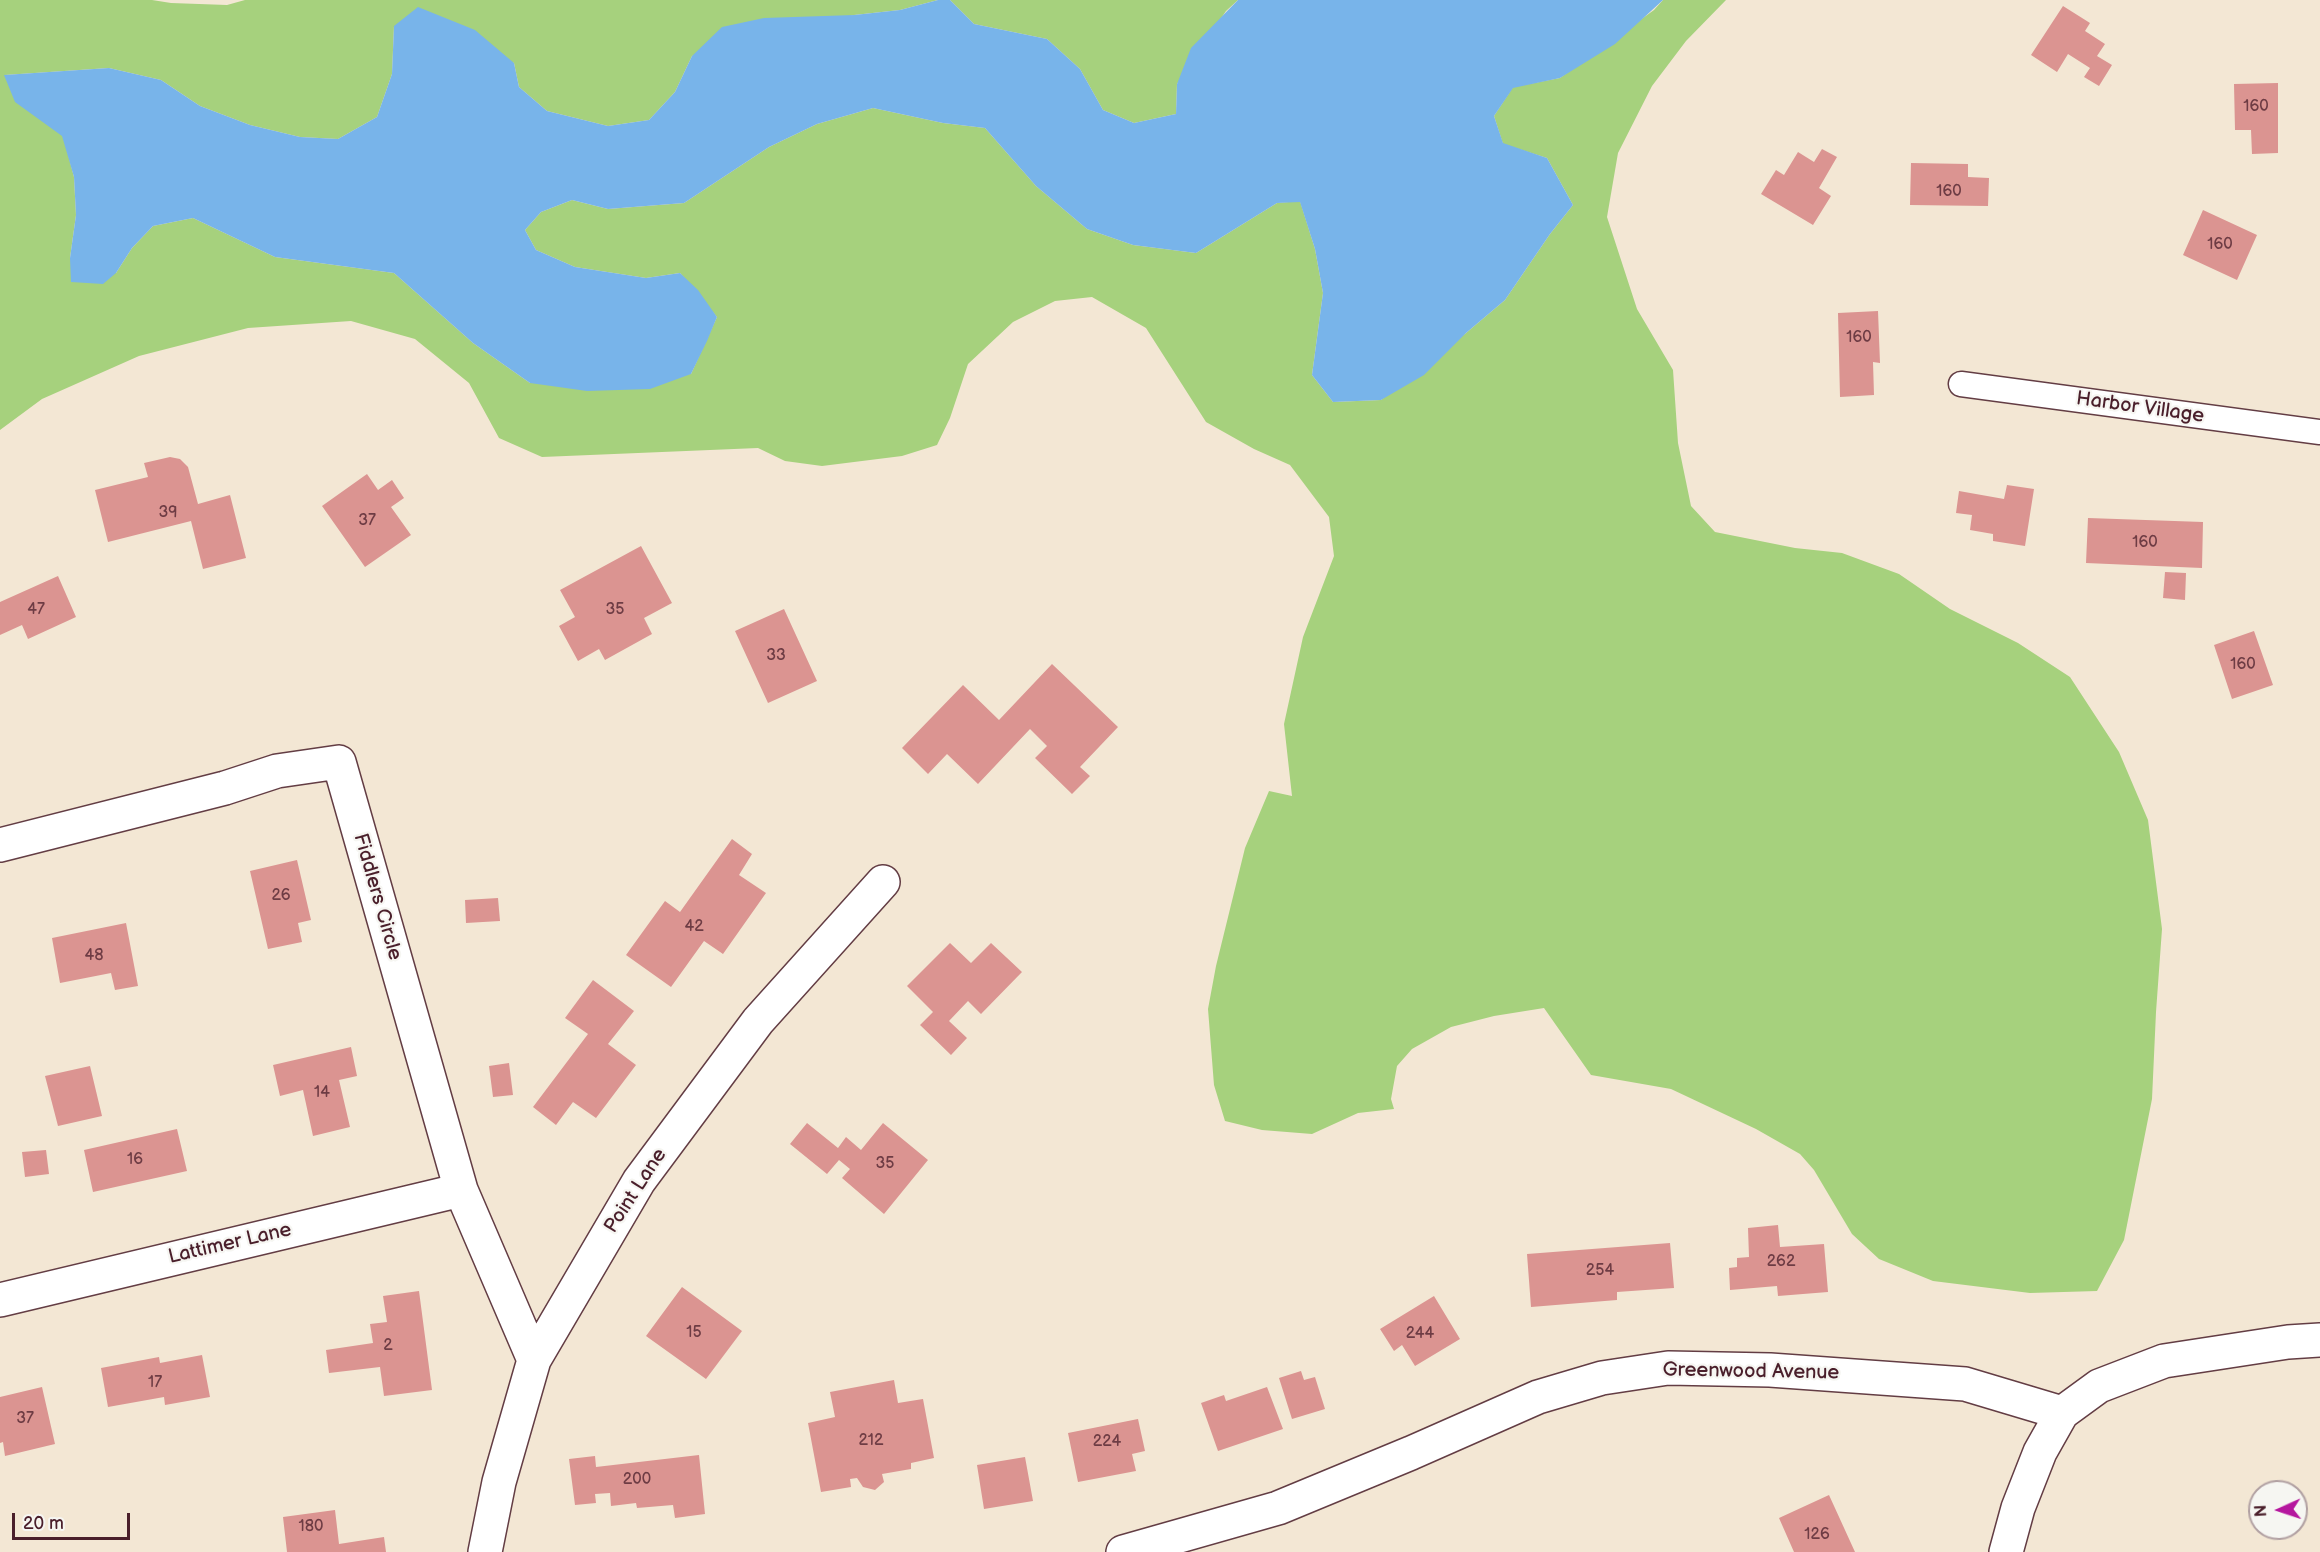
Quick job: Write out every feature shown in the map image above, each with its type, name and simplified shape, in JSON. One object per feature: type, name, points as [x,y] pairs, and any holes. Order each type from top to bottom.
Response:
[{"type":"street","name":"Fiddlers Circle","points":[[0,844],[225,788],[277,771],[339,762],[461,1190],[534,1360]]},
{"type":"street","name":"Point Lane","points":[[485,1552],[499,1482],[534,1360],[639,1180],[758,1021],[883,882]]},
{"type":"street","name":"Lattimer Lane","points":[[0,1300],[461,1190]]},
{"type":"street","points":[[2006,1552],[2018,1508],[2040,1452],[2062,1413],[2099,1386],[2164,1361],[2288,1342],[2320,1340]]},
{"type":"street","name":"Greenwood Avenue","points":[[1123,1552],[1278,1508],[1538,1397],[1613,1376],[1668,1368],[1770,1370],[1876,1376],[1965,1384],[2062,1413]]},
{"type":"lane","name":"Harbor Village","points":[[1961,384],[2320,432]]},
{"type":"green space","points":[[0,0],[152,0],[227,5],[245,0],[938,0],[900,10],[854,15],[692,56],[675,92],[649,120],[608,126],[547,111],[519,87],[514,63],[394,26],[392,74],[377,117],[338,139],[300,137],[250,125],[200,106],[161,80],[109,68],[5,75],[63,135],[74,177],[76,215],[70,258],[116,273],[132,248],[153,226],[193,218],[275,257],[394,273],[473,343],[530,383],[691,374],[717,317],[680,273],[646,278],[575,267],[536,250],[525,230],[541,212],[572,200],[608,209],[684,203],[769,147],[817,124],[873,108],[943,123],[985,128],[1036,186],[1087,229],[1133,245],[1196,253],[1277,203],[1300,201],[1315,249],[1323,293],[1312,375],[1333,402],[1381,400],[1466,333],[1505,300],[1550,234],[1573,205],[1547,158],[1503,144],[1494,116],[1513,87],[1560,78],[1654,10],[1663,0],[1726,0],[1686,41],[1652,86],[1618,153],[1607,217],[1637,309],[1673,370],[1678,443],[1691,506],[1715,532],[1795,548],[1842,553],[1899,574],[1950,609],[2018,643],[2070,677],[2119,752],[2148,820],[2162,929],[2152,1099],[2124,1240],[2097,1291],[2030,1293],[1933,1281],[1879,1259],[1852,1234],[1814,1170],[1800,1154],[1756,1129],[1671,1089],[1591,1075],[1544,1008],[1494,1016],[1451,1027],[1412,1049],[1397,1066],[1391,1099],[1394,1109],[1358,1113],[1312,1134],[1262,1130],[1225,1121],[1214,1085],[1208,1009],[1216,966],[1245,848],[1269,791],[1292,796],[1284,724],[1303,637],[1334,556],[1329,517],[1290,465],[1254,449],[1206,422],[1146,328],[1092,297],[1055,301],[1013,322],[968,364],[950,418],[937,445],[902,456],[822,466],[785,461],[758,448],[542,457],[499,438],[469,383],[415,339],[351,321],[248,328],[139,356],[42,399],[0,430]]},
{"type":"green space","points":[[950,0],[1238,0],[1226,11],[1177,84],[1176,114],[1134,123],[1103,110],[1080,69],[1047,39],[974,24]]},
{"type":"water","points":[[938,0],[950,0],[974,24],[1047,39],[1080,69],[1103,110],[1134,123],[1176,114],[1177,84],[1191,48],[1238,0],[1663,0],[1615,44],[1560,78],[1513,88],[1494,116],[1503,143],[1547,158],[1573,205],[1550,234],[1505,300],[1466,333],[1424,375],[1381,400],[1333,402],[1312,375],[1323,293],[1315,249],[1300,202],[1277,203],[1196,253],[1133,245],[1087,229],[1036,186],[985,128],[943,123],[873,108],[817,124],[769,147],[684,203],[608,209],[572,200],[541,212],[525,230],[536,250],[575,267],[646,278],[680,273],[698,290],[717,317],[691,374],[650,389],[587,391],[530,383],[473,343],[394,273],[275,257],[193,218],[153,226],[132,248],[116,273],[103,284],[71,282],[70,258],[76,215],[74,177],[62,136],[15,102],[4,75],[109,68],[161,80],[200,106],[250,125],[300,137],[338,139],[377,117],[392,74],[394,26],[418,7],[475,30],[514,63],[519,87],[547,111],[608,126],[649,120],[675,92],[692,56],[722,27],[764,18],[854,15],[900,10]]},
{"type":"building","points":[[2063,6],[2090,23],[2085,31],[2105,44],[2097,56],[2112,65],[2099,86],[2084,77],[2090,68],[2068,54],[2057,72],[2031,55]]},
{"type":"building","points":[[2278,83],[2278,153],[2252,154],[2251,130],[2235,130],[2234,84]]},
{"type":"building","points":[[1822,149],[1837,157],[1819,188],[1831,196],[1813,225],[1761,194],[1776,170],[1784,175],[1798,152],[1814,162]]},
{"type":"building","points":[[1911,163],[1968,164],[1968,177],[1989,178],[1988,206],[1910,205]]},
{"type":"building","points":[[2203,210],[2257,235],[2237,280],[2183,255]]},
{"type":"building","points":[[1878,311],[1880,363],[1873,362],[1874,395],[1840,397],[1838,313]]},
{"type":"building","points":[[170,457],[180,459],[188,467],[198,504],[230,495],[246,558],[203,569],[191,521],[108,542],[95,490],[148,477],[144,463]]},
{"type":"building","points":[[367,474],[378,490],[392,480],[404,498],[391,507],[411,535],[365,567],[322,506]]},
{"type":"building","points":[[2007,485],[2034,489],[2025,546],[1993,541],[1993,534],[1970,530],[1972,515],[1956,513],[1959,491],[2004,499]]},
{"type":"building","points":[[2088,518],[2203,522],[2202,568],[2086,563]]},
{"type":"building","points":[[641,546],[672,603],[644,618],[652,634],[605,660],[599,649],[578,661],[559,626],[575,617],[560,590]]},
{"type":"building","points":[[2165,572],[2186,573],[2185,600],[2163,598]]},
{"type":"building","points":[[58,576],[76,617],[28,639],[22,625],[0,635],[0,602]]},
{"type":"building","points":[[784,609],[817,681],[768,703],[735,631]]},
{"type":"building","points":[[2254,631],[2273,685],[2232,699],[2214,645]]},
{"type":"building","points":[[1052,664],[1118,727],[1080,767],[1090,776],[1072,794],[1035,758],[1047,746],[1030,729],[978,784],[947,754],[928,774],[902,748],[963,685],[999,720]]},
{"type":"building","points":[[732,839],[752,854],[739,875],[766,893],[723,954],[704,941],[671,987],[626,955],[665,901],[680,912]]},
{"type":"building","points":[[297,860],[311,920],[298,923],[302,942],[268,949],[250,871]]},
{"type":"building","points":[[498,898],[500,921],[466,923],[465,900]]},
{"type":"building","points":[[126,923],[138,986],[115,990],[111,973],[60,983],[52,938]]},
{"type":"building","points":[[950,943],[971,963],[991,943],[1022,972],[981,1014],[968,1001],[949,1021],[967,1038],[951,1055],[920,1025],[933,1012],[907,986]]},
{"type":"building","points":[[593,980],[634,1011],[608,1044],[636,1065],[596,1118],[573,1102],[556,1125],[533,1107],[588,1034],[565,1018]]},
{"type":"building","points":[[351,1047],[357,1076],[339,1080],[350,1127],[313,1136],[303,1090],[280,1096],[273,1065]]},
{"type":"building","points":[[509,1063],[513,1095],[493,1097],[489,1066]]},
{"type":"building","points":[[90,1066],[102,1116],[58,1126],[45,1076]]},
{"type":"building","points":[[807,1123],[838,1148],[846,1137],[861,1150],[883,1123],[928,1160],[884,1214],[842,1178],[850,1169],[839,1160],[827,1174],[790,1144]]},
{"type":"building","points":[[177,1129],[187,1171],[93,1192],[84,1150]]},
{"type":"building","points":[[46,1150],[49,1174],[25,1177],[22,1152]]},
{"type":"building","points":[[1778,1225],[1780,1247],[1824,1244],[1828,1292],[1778,1296],[1777,1286],[1730,1290],[1729,1268],[1737,1267],[1737,1258],[1749,1257],[1748,1228]]},
{"type":"building","points":[[1670,1243],[1674,1288],[1617,1292],[1617,1300],[1531,1307],[1527,1254]]},
{"type":"building","points":[[682,1287],[742,1331],[706,1379],[646,1336]]},
{"type":"building","points":[[419,1291],[432,1390],[384,1396],[380,1367],[329,1373],[326,1350],[373,1343],[370,1324],[387,1322],[383,1296]]},
{"type":"building","points":[[1434,1296],[1460,1339],[1415,1366],[1402,1345],[1394,1351],[1380,1329]]},
{"type":"building","points":[[202,1355],[210,1397],[165,1405],[164,1397],[108,1407],[101,1368],[159,1357],[160,1363]]},
{"type":"building","points":[[1301,1371],[1304,1380],[1315,1377],[1325,1409],[1292,1419],[1279,1378]]},
{"type":"building","points":[[894,1380],[898,1403],[923,1399],[934,1458],[911,1463],[911,1469],[882,1474],[884,1482],[875,1490],[863,1487],[857,1478],[850,1479],[851,1487],[821,1492],[808,1423],[835,1417],[830,1392]]},
{"type":"building","points":[[42,1387],[55,1444],[5,1456],[3,1442],[0,1443],[0,1397]]},
{"type":"building","points":[[1267,1387],[1283,1429],[1218,1451],[1201,1403],[1224,1395],[1226,1401]]},
{"type":"building","points":[[1138,1419],[1145,1451],[1132,1454],[1136,1471],[1078,1482],[1068,1433]]},
{"type":"building","points":[[699,1455],[705,1514],[675,1518],[673,1505],[637,1508],[636,1503],[611,1506],[610,1493],[595,1494],[596,1503],[575,1505],[569,1459],[595,1456],[596,1467]]},
{"type":"building","points":[[1025,1457],[1033,1501],[984,1509],[977,1465]]},
{"type":"building","points":[[1829,1495],[1855,1552],[1794,1552],[1779,1518]]},
{"type":"building","points":[[335,1510],[339,1544],[384,1537],[386,1552],[287,1552],[283,1517]]}]
